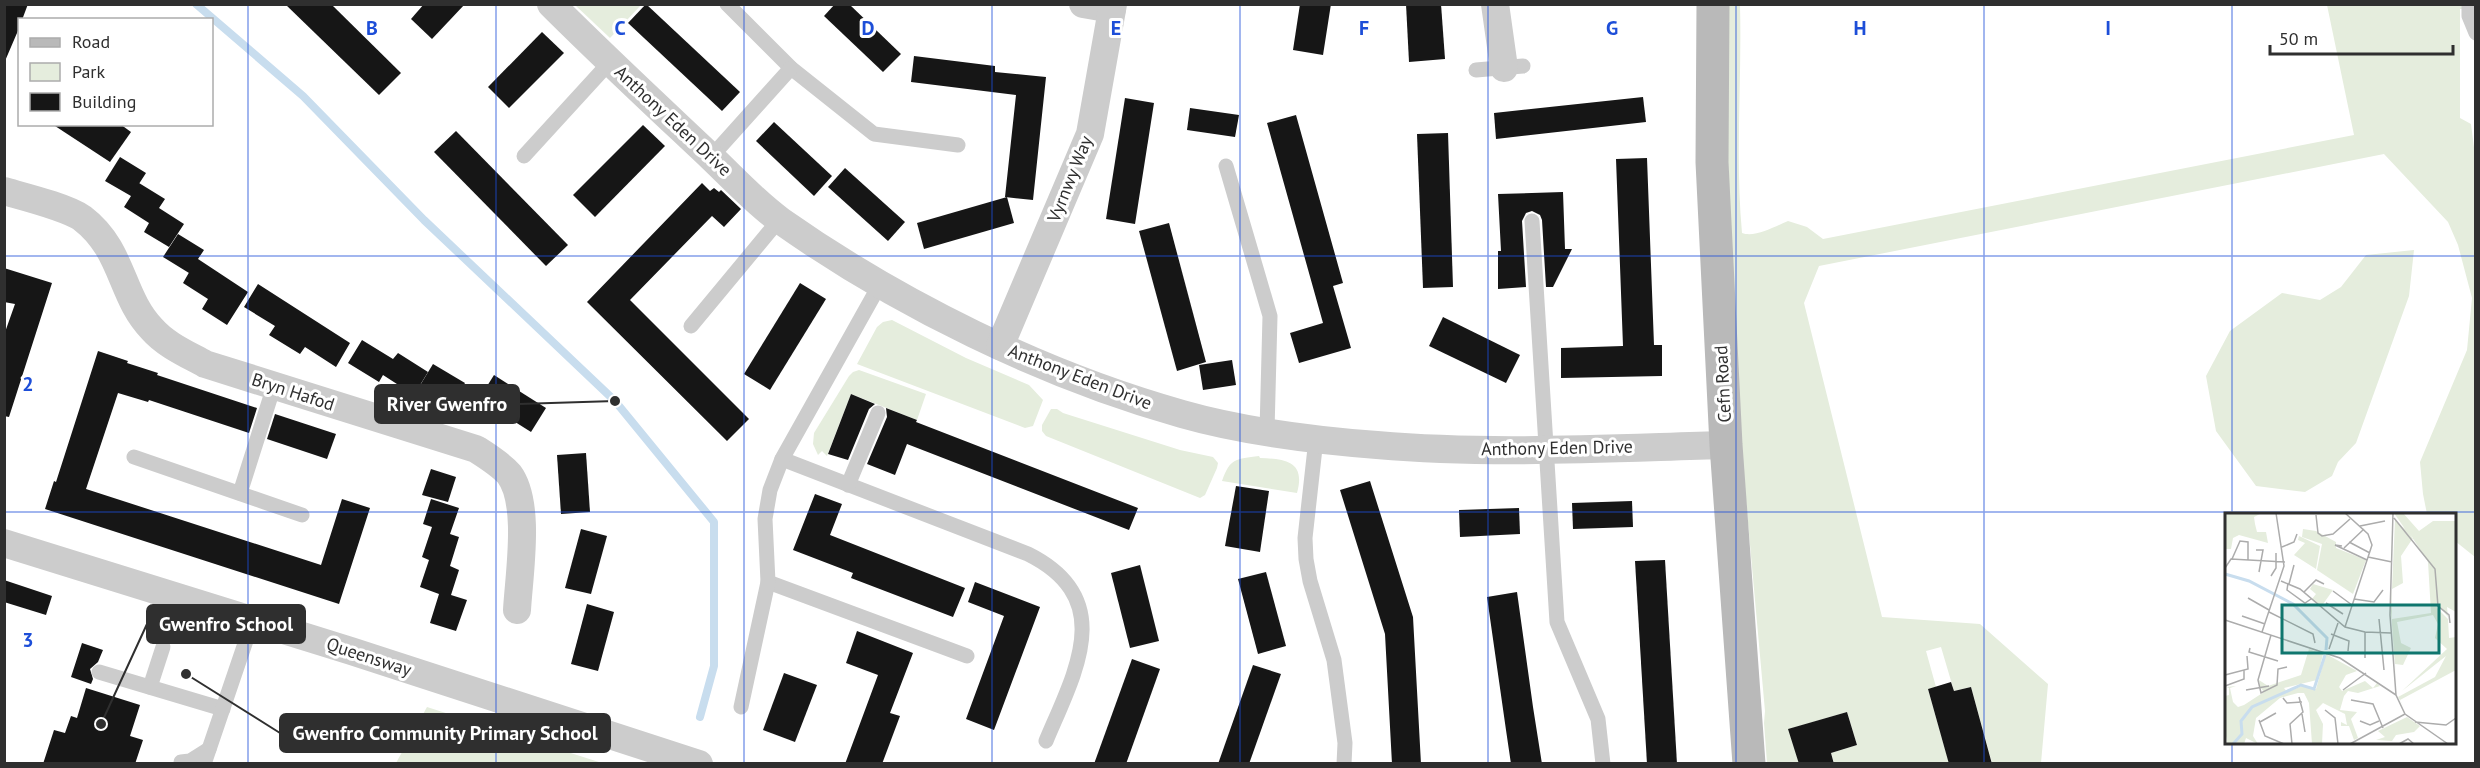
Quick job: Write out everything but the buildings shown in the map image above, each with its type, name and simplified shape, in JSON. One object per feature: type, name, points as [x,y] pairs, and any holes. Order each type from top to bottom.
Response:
[{"type":"street","name":"Anthony Eden Drive","points":[[551,4],[779,220],[879,286],[1000,346],[1138,401],[1186,416],[1266,431],[1316,439],[1422,448],[1546,450],[1726,445]]},
{"type":"street","points":[[1083,4],[1112,7]]},
{"type":"street","points":[[1495,4],[1514,67]]},
{"type":"street","name":"Cefn Road","points":[[1713,4],[1712,162],[1726,445],[1749,764]]},
{"type":"street","name":"Vyrnwy Way","points":[[1000,346],[1090,134],[1112,7]]},
{"type":"street","name":"Bryn Hafod","points":[[4,191],[80,217],[97,232],[113,252],[136,307],[151,329],[172,346],[205,364],[476,449],[508,473],[517,488],[522,507],[517,610]]},
{"type":"street","name":"Queensway","points":[[4,543],[253,620],[699,764]]},
{"type":"lane","points":[[727,4],[791,68],[874,134],[958,145]]},
{"type":"lane","points":[[2469,4],[2469,16],[2475,33]]},
{"type":"lane","points":[[524,156],[610,62]]},
{"type":"lane","points":[[1476,70],[1514,67]]},
{"type":"lane","points":[[711,156],[791,68]]},
{"type":"lane","points":[[1226,166],[1270,316],[1266,431]]},
{"type":"lane","points":[[692,326],[779,220]]},
{"type":"lane","points":[[1532,220],[1557,622],[1598,719],[1603,764]]},
{"type":"lane","points":[[741,707],[768,582],[765,519],[770,490],[782,459],[879,286]]},
{"type":"lane","points":[[240,493],[274,386]]},
{"type":"lane","points":[[848,485],[878,413]]},
{"type":"lane","points":[[1316,439],[1305,538],[1306,559],[1310,581],[1334,660],[1345,743],[1344,764]]},
{"type":"lane","points":[[134,457],[302,514]]},
{"type":"lane","points":[[782,459],[1028,555],[1050,565],[1065,580],[1075,597],[1082,619],[1082,641],[1078,663],[1046,741]]},
{"type":"lane","points":[[768,582],[967,656]]},
{"type":"lane","points":[[179,763],[206,756],[253,620]]},
{"type":"lane","points":[[150,687],[163,647]]},
{"type":"lane","points":[[99,672],[223,710]]},
{"type":"green space","points":[[575,5],[641,5],[610,38]]},
{"type":"green space","points":[[1724,5],[1740,5],[1739,176],[1742,233],[1759,233],[1788,221],[1807,227],[1823,239],[2354,135],[2327,5],[2475,5],[2472,9],[2460,9],[2460,118],[2471,124],[2476,163],[2475,557],[2456,542],[2456,513],[2427,513],[2420,462],[2467,350],[2472,298],[2458,245],[2448,222],[2384,154],[1819,266],[1804,303],[1882,617],[1980,624],[2048,684],[2041,763],[1992,763],[1971,687],[1954,691],[1941,647],[1926,651],[1936,687],[1928,689],[1949,763],[1834,763],[1831,753],[1857,745],[1847,712],[1789,729],[1799,763],[1767,763],[1765,711],[1733,356]]},
{"type":"green space","points":[[2414,250],[2409,296],[2356,443],[2338,462],[2332,476],[2305,492],[2256,486],[2216,431],[2206,376],[2230,331],[2282,293],[2320,300],[2341,287],[2366,255]]},
{"type":"green space","points":[[892,320],[966,358],[1029,385],[1043,400],[1033,426],[1025,428],[857,364],[877,327],[883,322]]},
{"type":"green space","points":[[859,370],[926,394],[917,420],[851,394],[827,456],[822,451],[818,455],[813,444],[814,433],[849,376]]},
{"type":"green space","points":[[1051,409],[1057,409],[1063,413],[1180,450],[1213,457],[1218,463],[1217,468],[1205,495],[1200,498],[1046,436],[1042,431],[1042,425]]},
{"type":"green space","points":[[1259,456],[1285,461],[1296,468],[1299,474],[1297,493],[1222,481],[1228,468],[1235,461]]},
{"type":"green space","points":[[427,707],[602,763],[396,763]]},
{"type":"waterway","points":[[196,4],[212,18]]},
{"type":"waterway","points":[[213,19],[303,96],[424,220],[615,401],[714,522],[714,666],[700,717]]},
{"type":"place","name":"River Gwenfro","points":[[615,401]]},
{"type":"place","name":"Gwenfro Community Primary School","points":[[186,674]]},
{"type":"place","name":"Gwenfro School","points":[[101,724]]}]
